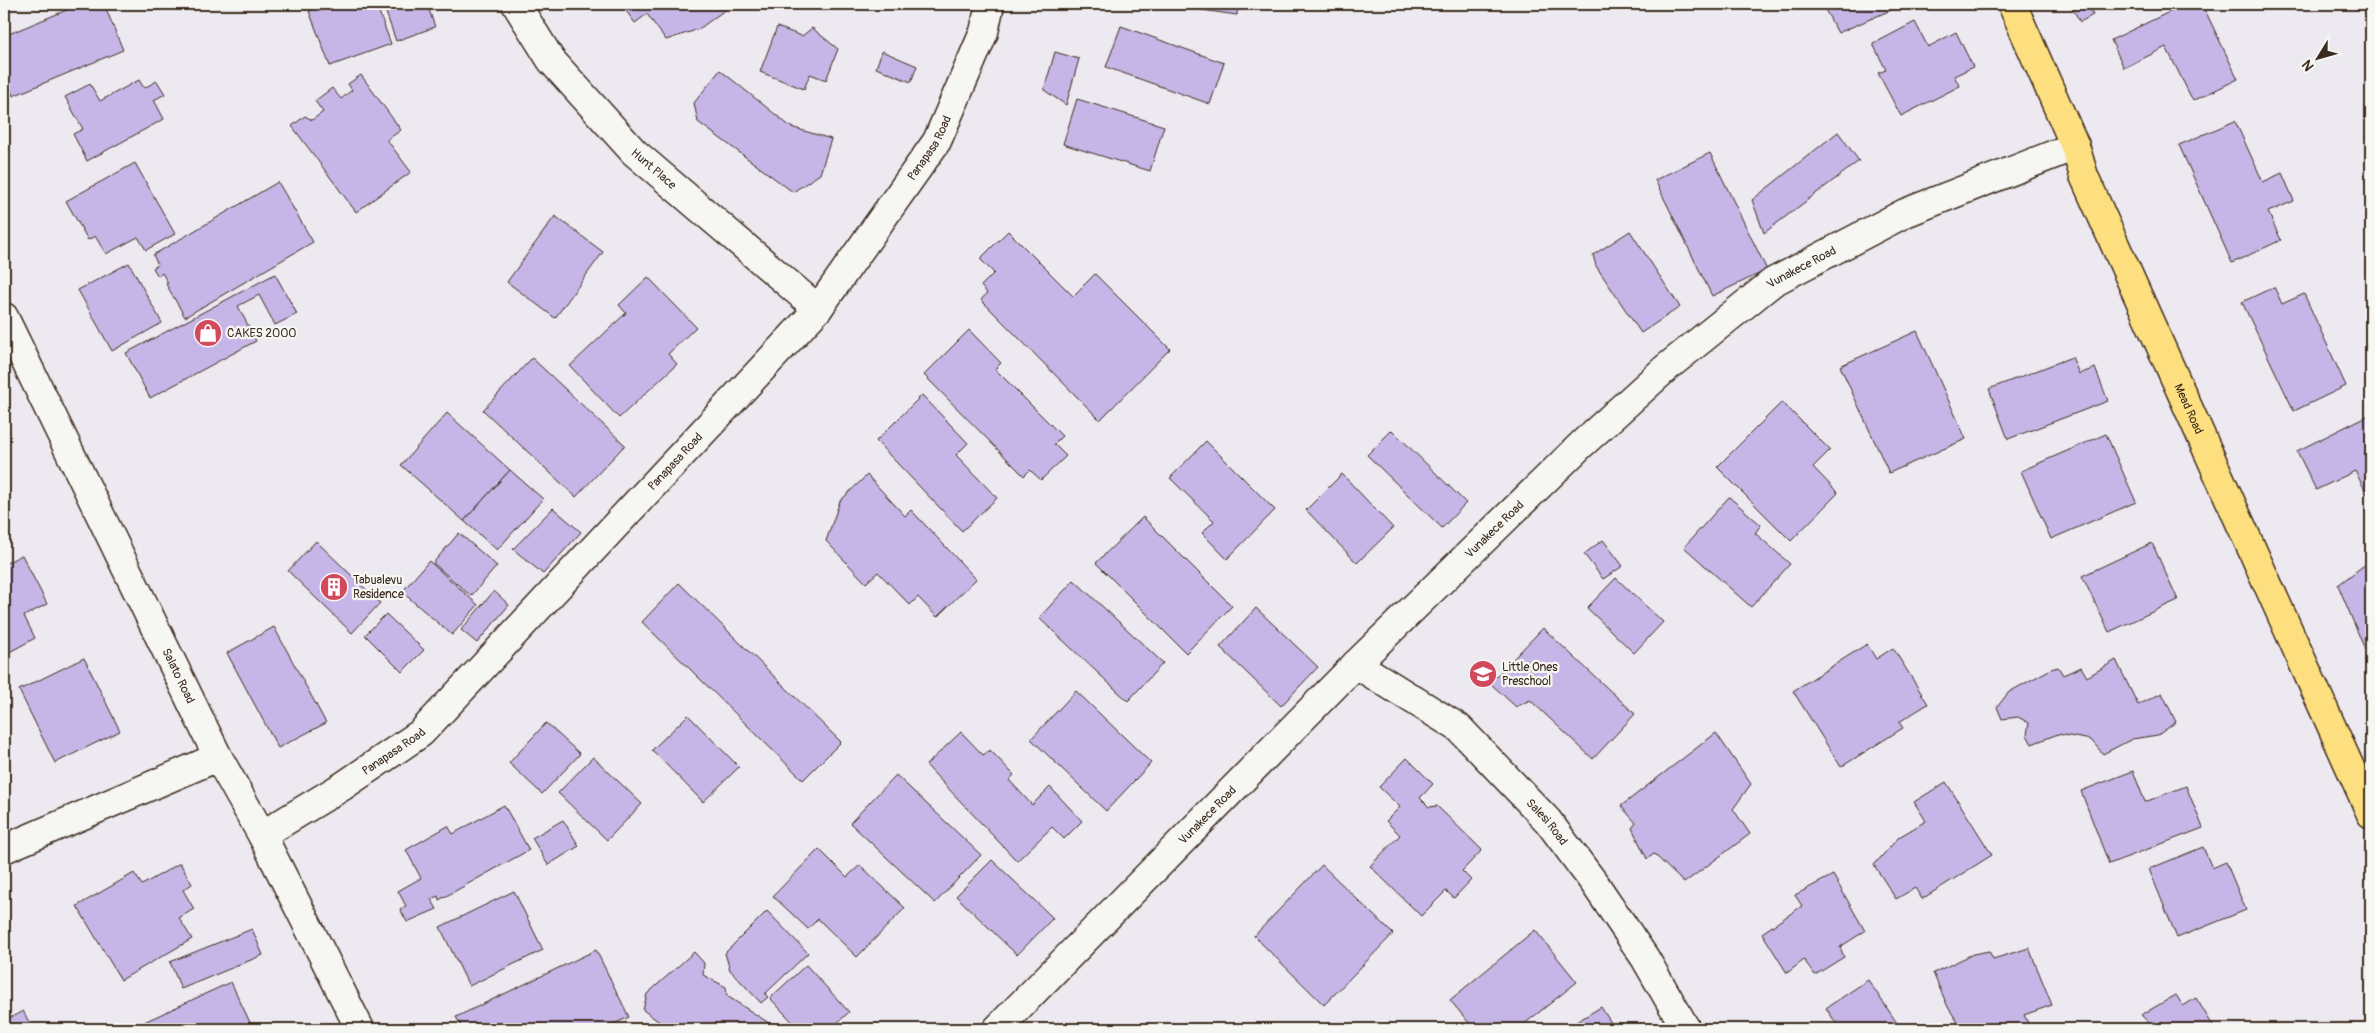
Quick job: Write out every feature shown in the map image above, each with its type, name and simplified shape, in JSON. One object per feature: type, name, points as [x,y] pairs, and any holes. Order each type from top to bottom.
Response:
[{"type":"main road","name":"Mead Road","points":[[2012,4],[2075,146],[2084,176],[2371,814]]},
{"type":"street","name":"Hunt Place","points":[[516,4],[550,60],[634,152],[818,309]]},
{"type":"street","name":"Panapasa Road","points":[[262,835],[343,786],[420,732],[818,309],[937,141],[984,32],[990,4]]},
{"type":"street","name":"Vunakece Road","points":[[998,1029],[1356,664],[1582,444],[1666,368],[1773,282],[1905,213],[2075,146]]},
{"type":"street","name":"Salato Road","points":[[4,317],[218,757],[262,835],[360,1029]]},
{"type":"street","name":"Salesi Road","points":[[1356,664],[1459,728],[1548,821],[1595,884],[1645,958],[1686,1029]]},
{"type":"street","points":[[4,849],[218,757]]},
{"type":"building","points":[[81,4],[104,4],[123,50],[13,96],[4,72],[4,36]]},
{"type":"building","points":[[330,4],[376,4],[391,44],[330,66],[309,11]]},
{"type":"building","points":[[383,4],[427,4],[435,27],[396,41]]},
{"type":"building","points":[[621,4],[727,4],[729,7],[699,29],[666,40],[647,14],[635,23]]},
{"type":"building","points":[[1166,4],[1238,4],[1237,15]]},
{"type":"building","points":[[1822,4],[1905,4],[1838,33]]},
{"type":"building","points":[[2070,4],[2087,4],[2093,15],[2080,22]]},
{"type":"building","points":[[2186,4],[2202,4],[2238,79],[2193,101],[2166,47],[2124,68],[2111,40]]},
{"type":"building","points":[[1915,22],[1928,47],[1956,32],[1973,67],[1954,76],[1960,86],[1901,116],[1878,73],[1886,70],[1873,44]]},
{"type":"building","points":[[1121,26],[1224,63],[1210,104],[1106,67]]},
{"type":"building","points":[[777,27],[802,36],[812,28],[838,49],[826,80],[810,74],[804,89],[760,72]]},
{"type":"building","points":[[882,51],[917,66],[911,82],[876,68]]},
{"type":"building","points":[[1055,52],[1079,59],[1066,105],[1044,90]]},
{"type":"building","points":[[720,70],[791,127],[831,139],[820,174],[793,192],[698,122],[694,103]]},
{"type":"building","points":[[361,75],[401,130],[387,140],[411,172],[356,212],[292,126],[305,116],[312,120],[323,112],[315,101],[332,88],[341,99],[352,90],[348,84]]},
{"type":"building","points":[[139,80],[144,88],[157,81],[165,94],[154,100],[164,119],[87,161],[73,134],[83,129],[65,97],[90,84],[100,101]]},
{"type":"building","points":[[1077,99],[1164,126],[1150,171],[1063,144]]},
{"type":"building","points":[[2235,121],[2263,182],[2282,173],[2294,201],[2268,212],[2281,240],[2232,263],[2179,145]]},
{"type":"building","points":[[1838,132],[1859,161],[1764,233],[1752,200]]},
{"type":"building","points":[[1710,153],[1767,270],[1712,296],[1655,180]]},
{"type":"building","points":[[135,163],[175,234],[146,250],[138,237],[106,254],[95,236],[88,240],[66,201]]},
{"type":"building","points":[[278,182],[313,242],[185,317],[166,284],[168,283],[162,273],[158,276],[153,268],[158,265],[153,255]]},
{"type":"building","points":[[555,216],[603,252],[555,318],[507,282]]},
{"type":"building","points":[[1008,231],[1073,296],[1095,274],[1170,349],[1100,420],[981,300],[987,293],[981,286],[994,273],[980,259]]},
{"type":"building","points":[[1630,231],[1680,307],[1641,333],[1596,266],[1593,255]]},
{"type":"building","points":[[129,263],[162,323],[112,351],[78,290]]},
{"type":"building","name":"CAKES 2000","points":[[275,274],[297,314],[275,325],[259,295],[238,306],[256,341],[150,398],[126,353]]},
{"type":"building","points":[[648,277],[696,327],[668,354],[677,364],[619,418],[570,366],[626,313],[619,305]]},
{"type":"building","points":[[2274,287],[2282,304],[2304,294],[2346,386],[2294,411],[2242,302]]},
{"type":"building","points":[[969,330],[1001,363],[995,369],[1062,436],[1054,444],[1066,456],[1041,480],[1030,470],[1024,476],[924,375]]},
{"type":"building","points":[[1917,331],[1966,439],[1889,473],[1840,366]]},
{"type":"building","points":[[2072,357],[2079,374],[2095,368],[2108,401],[2008,439],[1989,389]]},
{"type":"building","points":[[532,358],[625,445],[576,497],[483,410]]},
{"type":"building","points":[[922,395],[968,443],[956,455],[997,498],[962,531],[876,441]]},
{"type":"building","points":[[1782,402],[1830,450],[1813,467],[1838,493],[1791,541],[1717,467]]},
{"type":"building","points":[[447,413],[510,470],[464,521],[401,465]]},
{"type":"building","points":[[2371,414],[2371,501],[2355,471],[2316,490],[2297,451]]},
{"type":"building","points":[[1392,430],[1466,503],[1442,528],[1367,455]]},
{"type":"building","points":[[2106,434],[2136,502],[2051,539],[2021,471]]},
{"type":"building","points":[[1206,441],[1275,510],[1227,559],[1202,533],[1214,521],[1170,478]]},
{"type":"building","points":[[510,470],[543,499],[497,550],[464,521]]},
{"type":"building","points":[[1342,474],[1393,528],[1357,563],[1306,510]]},
{"type":"building","points":[[867,475],[905,516],[911,510],[976,579],[937,617],[918,597],[910,605],[878,572],[866,583],[826,541],[840,501]]},
{"type":"building","points":[[1729,497],[1761,525],[1755,533],[1790,564],[1751,607],[1684,547]]},
{"type":"building","points":[[553,508],[581,532],[543,574],[513,549]]},
{"type":"building","points":[[1143,517],[1232,606],[1186,653],[1096,563]]},
{"type":"building","points":[[459,533],[497,566],[471,596],[433,563]]},
{"type":"building","points":[[1603,540],[1623,566],[1603,579],[1584,554]]},
{"type":"building","name":"Tabualevu Residence","points":[[316,541],[380,603],[352,633],[288,571]]},
{"type":"building","points":[[2152,543],[2178,600],[2109,632],[2082,576]]},
{"type":"building","points":[[22,555],[47,604],[24,616],[35,638],[6,654],[4,650],[4,564]]},
{"type":"building","points":[[2371,560],[2371,664],[2338,585]]},
{"type":"building","points":[[429,561],[478,605],[452,635],[402,592]]},
{"type":"building","points":[[1616,578],[1663,622],[1634,653],[1587,608]]},
{"type":"building","points":[[1074,580],[1163,663],[1128,701],[1039,618]]},
{"type":"building","points":[[679,583],[841,742],[803,780],[642,622]]},
{"type":"building","points":[[494,591],[509,605],[477,643],[461,630]]},
{"type":"building","points":[[1256,608],[1318,667],[1281,706],[1220,647]]},
{"type":"building","name":"Tabualevu Residence","points":[[386,614],[424,650],[402,672],[365,635]]},
{"type":"building","points":[[274,627],[326,723],[278,748],[227,653]]},
{"type":"building","points":[[1543,628],[1635,714],[1593,759],[1530,700],[1516,707],[1490,683]]},
{"type":"building","points":[[1867,644],[1876,659],[1893,648],[1928,704],[1899,722],[1903,728],[1841,767],[1793,691]]},
{"type":"building","points":[[84,658],[120,731],[55,763],[19,690]]},
{"type":"building","points":[[2116,660],[2138,705],[2162,693],[2176,722],[2158,735],[2132,739],[2103,754],[2091,740],[2058,734],[2032,744],[2027,735],[2029,723],[2018,717],[2002,719],[1997,707],[2009,692],[2051,669],[2058,667],[2063,675],[2081,667],[2087,677]]},
{"type":"building","points":[[1076,691],[1151,763],[1106,811],[1031,739]]},
{"type":"building","points":[[688,715],[739,767],[703,802],[652,750]]},
{"type":"building","points":[[546,723],[580,754],[542,794],[509,763]]},
{"type":"building","points":[[961,732],[983,755],[990,750],[1014,775],[1009,780],[1032,805],[1050,787],[1082,821],[1064,839],[1052,827],[1017,861],[926,765]]},
{"type":"building","points":[[1716,733],[1751,784],[1733,809],[1750,834],[1684,883],[1654,854],[1647,859],[1632,828],[1636,823],[1621,806]]},
{"type":"building","points":[[593,757],[642,804],[607,840],[558,793]]},
{"type":"building","points":[[1407,758],[1433,784],[1420,798],[1429,807],[1437,806],[1482,850],[1462,871],[1471,880],[1454,898],[1446,891],[1421,916],[1370,866],[1400,835],[1386,821],[1400,807],[1379,787]]},
{"type":"building","points":[[2133,771],[2145,802],[2186,786],[2203,828],[2109,864],[2081,791]]},
{"type":"building","points":[[896,775],[981,855],[935,903],[850,823]]},
{"type":"building","points":[[1946,782],[1992,855],[1922,899],[1915,888],[1896,899],[1874,865],[1899,837],[1926,821],[1914,802]]},
{"type":"building","points":[[504,805],[529,850],[439,900],[438,896],[431,899],[437,909],[407,922],[400,909],[406,906],[398,891],[421,878],[406,850],[448,826],[453,834]]},
{"type":"building","points":[[563,820],[579,846],[548,865],[532,838]]},
{"type":"building","points":[[2203,847],[2212,868],[2226,862],[2246,910],[2177,938],[2149,869]]},
{"type":"building","points":[[819,849],[847,877],[860,865],[905,908],[857,957],[818,919],[808,929],[773,896]]},
{"type":"building","points":[[992,860],[1053,918],[1017,955],[956,896]]},
{"type":"building","points":[[180,863],[192,884],[183,890],[194,909],[179,918],[192,939],[121,980],[77,906],[134,873],[142,885]]},
{"type":"building","points":[[1322,865],[1393,934],[1324,1005],[1254,936]]},
{"type":"building","points":[[1833,875],[1865,931],[1840,947],[1844,957],[1815,975],[1804,960],[1787,973],[1762,933],[1802,906],[1795,895]]},
{"type":"building","points":[[514,891],[543,950],[469,986],[440,927]]},
{"type":"building","points":[[767,911],[808,953],[765,994],[768,997],[761,1003],[730,970],[725,953]]},
{"type":"building","points":[[252,929],[263,955],[181,989],[170,962]]},
{"type":"building","points":[[1535,930],[1577,982],[1518,1029],[1474,1029],[1450,1000]]},
{"type":"building","points":[[2029,948],[2052,1005],[2024,1015],[2028,1023],[2012,1029],[1962,1029],[1948,1007],[1933,973],[1973,954],[1989,951],[1993,959]]},
{"type":"building","points":[[596,950],[629,1017],[603,1029],[463,1029],[456,1017]]},
{"type":"building","points":[[694,952],[704,963],[703,975],[726,987],[727,996],[772,1025],[769,1029],[669,1029],[643,1010],[647,994]]},
{"type":"building","points":[[806,965],[849,1012],[831,1029],[799,1029],[770,998]]},
{"type":"building","points":[[1868,980],[1901,1029],[1840,1029],[1826,1008]]},
{"type":"building","points":[[231,982],[253,1029],[129,1029]]},
{"type":"building","points":[[2176,995],[2183,1006],[2196,998],[2215,1029],[2141,1029],[2150,1024],[2141,1015]]},
{"type":"building","points":[[1601,1007],[1615,1029],[1565,1029]]},
{"type":"building","points":[[23,1011],[33,1029],[4,1029],[4,1021]]},
{"type":"place","name":"CAKES 2000","points":[[208,333]]},
{"type":"place","name":"Tabualevu Residence","points":[[334,587]]},
{"type":"place","name":"Little Ones Preschool","points":[[1483,674]]}]
